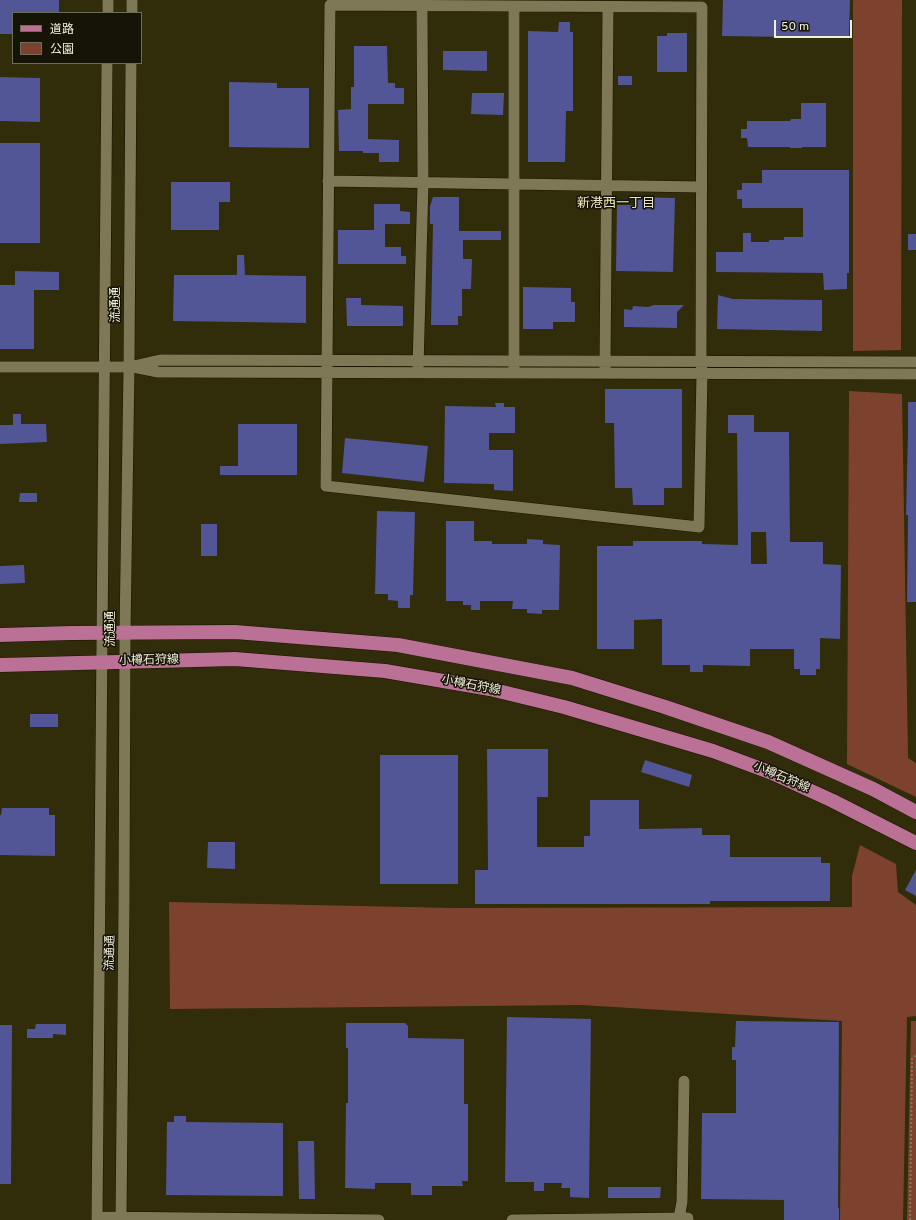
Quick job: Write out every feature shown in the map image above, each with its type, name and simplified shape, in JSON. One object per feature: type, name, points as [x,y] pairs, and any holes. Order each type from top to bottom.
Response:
[{"type":"main road","points":[[0,635],[235,632],[398,645],[572,678],[665,706],[768,742],[873,789],[916,812]]},
{"type":"main road","name":"小樽石狩線","points":[[0,665],[235,660],[385,671],[490,689],[564,707],[714,751],[772,773],[833,801],[916,843]]},
{"type":"street","points":[[108,0],[108,12]]},
{"type":"street","points":[[132,0],[132,12]]},
{"type":"street","points":[[330,5],[514,6],[702,7],[702,374],[699,527],[326,486],[330,5]]},
{"type":"street","points":[[418,373],[417,360],[423,182],[422,6]]},
{"type":"street","points":[[514,6],[514,373]]},
{"type":"street","points":[[606,374],[604,361],[608,7]]},
{"type":"street","name":"流通通","points":[[98,1218],[101,663],[103,633],[107,64]]},
{"type":"street","name":"流通通","points":[[121,1218],[131,64]]},
{"type":"street","points":[[328,181],[701,187]]},
{"type":"street","points":[[129,367],[160,360],[916,362]]},
{"type":"street","points":[[0,366],[129,367],[158,372],[916,374]]},
{"type":"street","points":[[512,1220],[684,1219],[682,1202],[684,1081]]},
{"type":"street","points":[[98,1218],[379,1220]]},
{"type":"path","points":[[910,1220],[912,1059],[916,1055]]},
{"type":"green space","points":[[853,0],[902,0],[901,350],[853,351]]},
{"type":"green space","points":[[849,391],[902,394],[908,758],[916,763],[916,797],[847,764]]},
{"type":"green space","points":[[860,845],[896,864],[898,892],[916,905],[916,1016],[907,1017],[903,1220],[840,1220],[842,1021],[581,1005],[170,1009],[169,902],[454,908],[852,907],[852,876]]},
{"type":"green space","points":[[911,1021],[916,1021],[916,1220],[907,1220]]},
{"type":"building","points":[[0,0],[59,0],[59,12],[12,12],[12,34],[0,34]]},
{"type":"building","points":[[723,0],[850,0],[849,38],[722,36]]},
{"type":"building","points":[[559,22],[570,22],[570,32],[573,32],[573,111],[566,111],[565,162],[528,162],[528,31],[558,32]]},
{"type":"building","points":[[667,33],[687,33],[687,72],[657,72],[657,36],[667,36]]},
{"type":"building","points":[[354,46],[387,46],[388,83],[395,83],[395,88],[404,88],[404,104],[368,104],[368,139],[399,140],[399,162],[379,162],[379,153],[339,151],[338,110],[351,109],[351,87],[354,87]]},
{"type":"building","points":[[443,51],[487,51],[487,71],[443,70]]},
{"type":"building","points":[[618,76],[632,76],[632,85],[618,85]]},
{"type":"building","points":[[0,77],[40,78],[40,122],[0,121]]},
{"type":"building","points":[[229,82],[277,83],[277,88],[309,88],[309,148],[229,147]]},
{"type":"building","points":[[472,93],[504,93],[503,115],[471,114]]},
{"type":"building","points":[[801,103],[826,103],[826,147],[748,147],[747,138],[741,138],[741,129],[747,129],[747,121],[790,121],[791,119],[801,119]]},
{"type":"building","points":[[0,143],[40,143],[40,243],[0,243]]},
{"type":"building","points":[[762,170],[849,170],[849,273],[847,273],[847,289],[824,290],[823,273],[716,272],[716,252],[743,252],[743,233],[751,233],[751,242],[784,240],[784,237],[803,237],[803,208],[742,208],[742,199],[737,199],[737,190],[742,190],[742,183],[762,183]]},
{"type":"building","points":[[171,182],[230,182],[230,202],[219,202],[219,230],[171,230]]},
{"type":"building","points":[[433,197],[459,197],[459,231],[501,231],[501,240],[463,240],[463,259],[472,259],[471,289],[462,289],[462,316],[458,316],[458,325],[431,325],[433,224],[430,224],[430,206]]},
{"type":"building","points":[[635,197],[675,198],[673,272],[616,271],[617,205],[635,205]]},
{"type":"building","points":[[374,204],[400,204],[400,211],[410,212],[410,224],[385,224],[385,247],[401,247],[401,256],[406,256],[406,264],[338,264],[338,230],[374,230]]},
{"type":"building","points":[[908,234],[916,234],[916,250],[908,250]]},
{"type":"building","points":[[237,255],[244,255],[245,275],[306,276],[306,323],[173,321],[174,275],[237,275]]},
{"type":"building","points":[[15,271],[59,272],[59,290],[34,290],[34,349],[0,349],[0,285],[15,285]]},
{"type":"building","points":[[523,287],[571,288],[571,302],[575,302],[575,322],[553,322],[553,329],[523,329]]},
{"type":"building","points":[[718,295],[733,299],[822,300],[822,331],[717,329]]},
{"type":"building","points":[[346,298],[361,298],[361,305],[403,306],[403,326],[347,326]]},
{"type":"building","points":[[654,305],[684,305],[677,312],[677,328],[624,327],[624,309],[632,310],[633,306],[648,307]]},
{"type":"building","points":[[605,389],[682,389],[682,488],[664,488],[664,505],[633,505],[632,488],[615,488],[614,423],[605,423]]},
{"type":"building","points":[[908,402],[916,402],[916,602],[907,602],[908,515],[906,515]]},
{"type":"building","points":[[495,403],[504,403],[504,407],[515,407],[515,433],[489,433],[489,450],[513,450],[513,491],[494,490],[494,484],[444,483],[445,406],[496,407]]},
{"type":"building","points":[[13,414],[21,414],[21,424],[46,424],[47,442],[0,444],[0,425],[13,425]]},
{"type":"building","points":[[728,415],[754,415],[754,432],[789,432],[790,542],[823,542],[823,564],[841,565],[840,639],[820,638],[820,669],[816,669],[816,675],[800,675],[800,669],[794,669],[794,649],[750,649],[750,666],[703,665],[703,672],[690,672],[690,665],[662,665],[662,619],[634,620],[634,649],[597,649],[597,546],[633,546],[633,541],[702,541],[702,544],[738,545],[737,433],[728,433]],"holes":[[[751,532],[766,532],[767,564],[751,564]]]},
{"type":"building","points":[[238,424],[297,424],[297,475],[220,475],[220,466],[238,466]]},
{"type":"building","points":[[345,438],[428,446],[424,482],[342,473]]},
{"type":"building","points":[[20,493],[37,493],[37,502],[19,502]]},
{"type":"building","points":[[377,511],[415,512],[413,595],[410,595],[410,608],[398,608],[398,601],[388,600],[388,594],[375,594]]},
{"type":"building","points":[[446,521],[474,521],[474,541],[492,541],[492,544],[527,544],[527,539],[543,540],[543,544],[560,545],[559,610],[542,610],[542,614],[527,613],[527,609],[512,609],[513,601],[480,601],[480,610],[471,610],[471,605],[463,605],[463,601],[446,601]]},
{"type":"building","points":[[201,524],[217,524],[217,556],[201,556]]},
{"type":"building","points":[[24,565],[25,583],[0,584],[0,566]]},
{"type":"building","points":[[30,714],[58,714],[58,727],[30,727]]},
{"type":"building","points":[[487,749],[548,749],[548,797],[537,797],[537,847],[584,847],[584,836],[590,836],[590,800],[639,800],[639,829],[702,828],[702,835],[730,835],[730,857],[821,857],[821,863],[830,863],[830,901],[710,901],[710,904],[475,904],[475,870],[488,870]]},
{"type":"building","points":[[380,755],[458,755],[458,884],[380,884]]},
{"type":"building","points":[[645,760],[692,775],[689,787],[641,772]]},
{"type":"building","points":[[2,808],[49,808],[49,815],[55,815],[55,856],[0,855],[0,815]]},
{"type":"building","points":[[208,842],[235,842],[235,869],[207,868]]},
{"type":"building","points":[[916,870],[916,896],[905,890]]},
{"type":"building","points":[[507,1017],[591,1019],[589,1198],[570,1197],[570,1188],[561,1188],[562,1183],[544,1183],[544,1191],[534,1191],[534,1182],[505,1182]]},
{"type":"building","points":[[736,1021],[839,1022],[839,1220],[784,1220],[784,1200],[701,1199],[702,1113],[736,1113],[736,1060],[732,1060],[732,1047],[735,1047]]},
{"type":"building","points":[[346,1023],[405,1023],[408,1026],[408,1038],[464,1039],[464,1104],[468,1104],[468,1181],[462,1181],[463,1186],[432,1186],[432,1195],[411,1195],[411,1183],[375,1183],[375,1189],[345,1188],[346,1103],[348,1103],[348,1048],[346,1048]]},
{"type":"building","points":[[36,1024],[66,1024],[66,1035],[53,1034],[53,1038],[27,1038],[27,1029],[35,1029]]},
{"type":"building","points":[[0,1025],[12,1025],[11,1184],[0,1184]]},
{"type":"building","points":[[174,1116],[186,1116],[186,1122],[283,1123],[283,1196],[166,1195],[167,1122],[174,1122]]},
{"type":"building","points":[[298,1141],[314,1141],[315,1199],[299,1199]]},
{"type":"building","points":[[608,1187],[661,1187],[660,1198],[608,1198]]},
{"type":"district","name":"新港西一丁目","points":[[616,204]]}]
